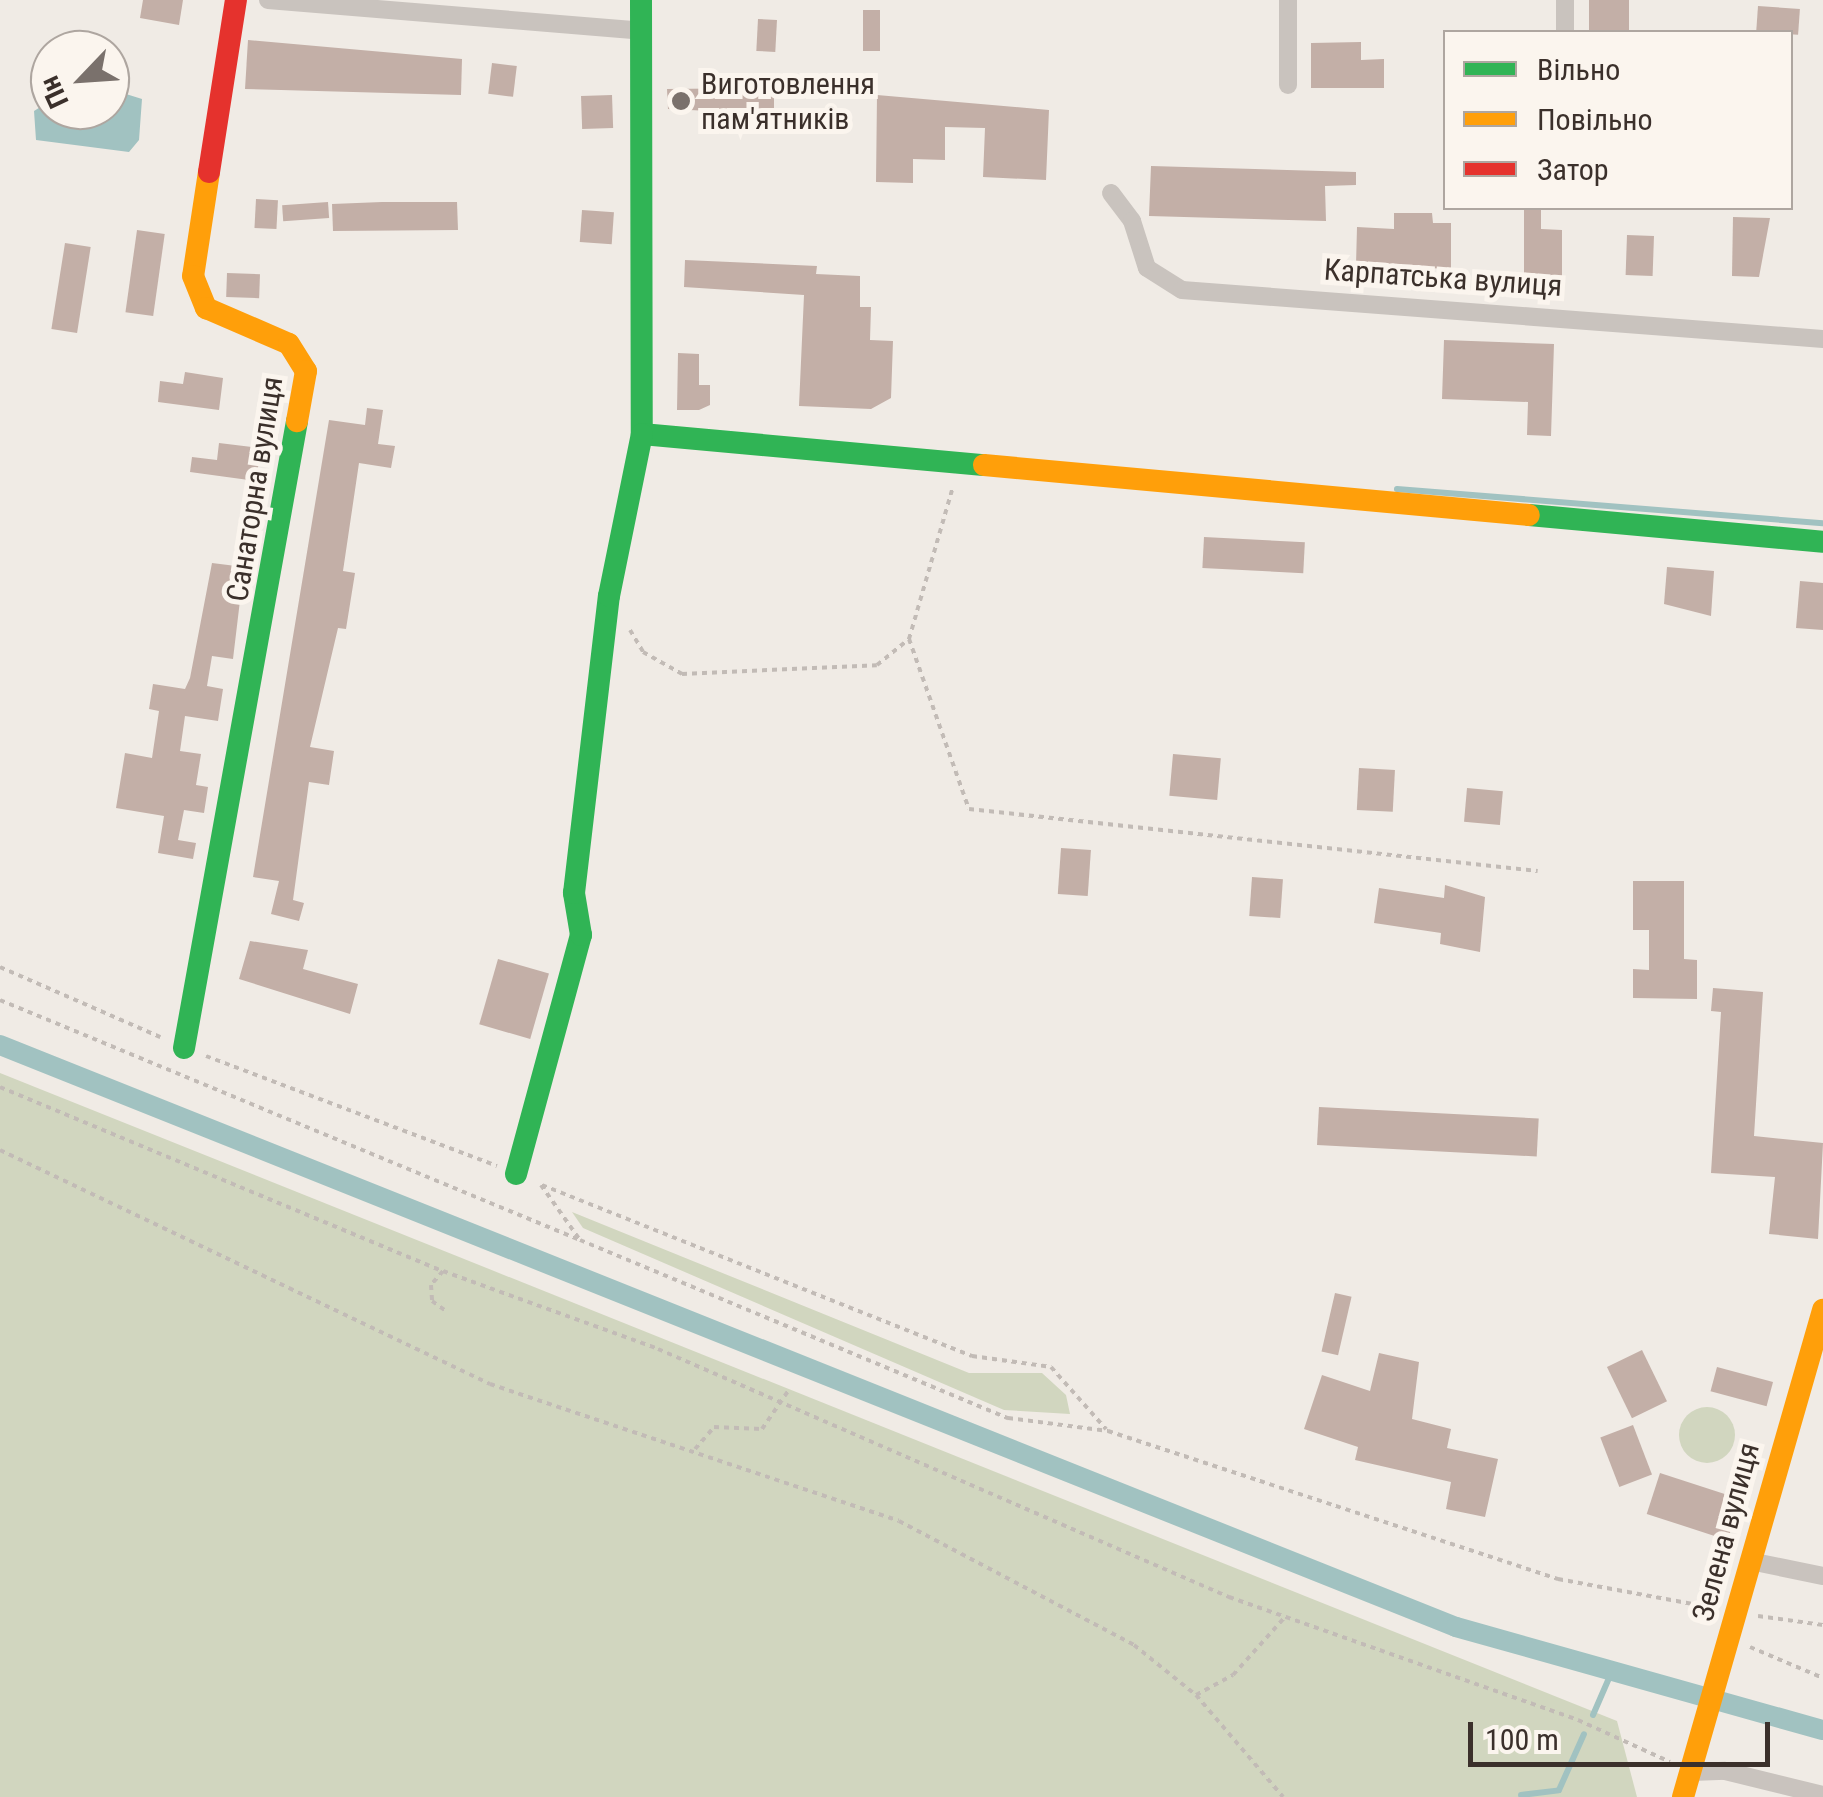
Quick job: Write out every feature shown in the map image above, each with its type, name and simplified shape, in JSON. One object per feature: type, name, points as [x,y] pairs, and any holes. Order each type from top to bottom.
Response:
[{"type":"street","name":"Санаторна вулиця","points":[[184,1048],[306,371],[289,344],[206,308],[193,276],[236,0]]},
{"type":"street","points":[[268,0],[642,31]]},
{"type":"street","points":[[516,1174],[581,935],[574,893],[609,596],[642,434],[641,0]]},
{"type":"street","points":[[1288,0],[1288,85]]},
{"type":"street","points":[[1565,0],[1565,30]]},
{"type":"street","name":"Карпатська вулиця","points":[[1111,193],[1132,220],[1147,268],[1182,290],[1823,339]]},
{"type":"street","points":[[642,434],[958,467],[1823,542]]},
{"type":"street","name":"Зелена вулиця","points":[[1684,1797],[1823,1310]]},
{"type":"street","points":[[1750,1561],[1823,1576]]},
{"type":"street","points":[[1692,1772],[1726,1771],[1823,1795]]},
{"type":"path","points":[[609,596],[644,652],[682,674],[878,664],[909,639],[958,467]]},
{"type":"path","points":[[909,639],[970,809],[1538,871]]},
{"type":"path","points":[[0,967],[184,1048],[516,1174],[972,1356],[1051,1367],[1108,1430]]},
{"type":"path","points":[[0,1000],[1008,1418],[1108,1430],[1558,1579],[1732,1622],[1823,1624]]},
{"type":"path","points":[[0,1087],[444,1271],[658,1350],[1286,1617],[1578,1720],[1692,1772]]},
{"type":"path","points":[[0,1150],[490,1384],[695,1449],[900,1521],[1134,1645],[1196,1695],[1284,1797]]},
{"type":"path","points":[[541,1184],[580,1240]]},
{"type":"path","points":[[444,1271],[431,1285],[432,1302],[446,1310]]},
{"type":"path","points":[[695,1449],[714,1427],[762,1429],[788,1392]]},
{"type":"path","points":[[1196,1695],[1234,1675],[1286,1617]]},
{"type":"path","points":[[1732,1622],[1758,1654],[1823,1678]]},
{"type":"green space","points":[[0,1073],[1617,1721],[1637,1797],[0,1797]]},
{"type":"green space","points":[[572,1212],[969,1373],[1042,1373],[1066,1395],[1070,1414],[1004,1410],[583,1228]]},
{"type":"green space","points":[[1707,1407],[1727,1415],[1735,1435],[1727,1455],[1707,1463],[1687,1455],[1679,1435],[1687,1415]]},
{"type":"water","points":[[130,95],[142,99],[139,140],[129,152],[36,140],[35,130],[130,130]]},
{"type":"building","points":[[143,0],[183,0],[179,25],[140,18]]},
{"type":"building","points":[[1589,0],[1629,0],[1629,30],[1589,30]]},
{"type":"building","points":[[1758,6],[1800,9],[1798,35],[1793,35],[1793,30],[1756,30]]},
{"type":"building","points":[[863,10],[880,10],[880,51],[863,51]]},
{"type":"building","points":[[758,19],[777,20],[775,52],[756,51]]},
{"type":"building","points":[[248,40],[462,59],[461,95],[245,89]]},
{"type":"building","points":[[1361,42],[1361,60],[1384,59],[1384,88],[1311,88],[1311,43]]},
{"type":"building","points":[[492,63],[517,66],[513,97],[488,94]]},
{"type":"building","points":[[774,88],[774,114],[668,109],[667,89]]},
{"type":"building","points":[[612,95],[613,128],[582,129],[581,96]]},
{"type":"building","points":[[877,95],[1049,110],[1046,180],[983,177],[985,128],[945,127],[945,160],[913,159],[913,183],[876,182]]},
{"type":"building","points":[[1151,166],[1356,172],[1356,185],[1325,186],[1326,221],[1149,216]]},
{"type":"building","points":[[256,199],[278,200],[276,229],[254,228]]},
{"type":"building","points":[[328,202],[329,218],[283,221],[282,205]]},
{"type":"building","points":[[457,202],[458,230],[333,231],[332,204]]},
{"type":"building","points":[[582,210],[614,212],[612,244],[580,242]]},
{"type":"building","points":[[1524,210],[1541,210],[1541,229],[1562,230],[1562,284],[1524,275]]},
{"type":"building","points":[[1394,213],[1432,213],[1433,223],[1451,223],[1451,269],[1356,265],[1357,227],[1394,229]]},
{"type":"building","points":[[1733,217],[1770,218],[1759,277],[1732,276]]},
{"type":"building","points":[[137,230],[165,234],[153,316],[125,312]]},
{"type":"building","points":[[1627,235],[1654,236],[1653,276],[1626,275]]},
{"type":"building","points":[[65,243],[91,247],[77,333],[51,329]]},
{"type":"building","points":[[685,260],[817,266],[816,274],[860,276],[860,307],[871,307],[870,340],[893,341],[891,398],[871,409],[799,406],[804,295],[684,287]]},
{"type":"building","points":[[227,273],[260,274],[259,298],[226,297]]},
{"type":"building","points":[[1444,340],[1554,344],[1551,436],[1527,435],[1528,402],[1442,399]]},
{"type":"building","points":[[678,353],[699,354],[699,385],[710,385],[710,405],[699,410],[677,410]]},
{"type":"building","points":[[185,372],[223,378],[219,410],[158,402],[160,381],[183,384]]},
{"type":"building","points":[[367,408],[383,410],[378,444],[395,446],[391,468],[359,463],[343,571],[355,573],[346,629],[338,628],[310,747],[334,751],[329,785],[309,782],[293,900],[304,903],[299,921],[271,914],[279,881],[253,877],[329,420],[365,425]]},
{"type":"building","points":[[219,443],[261,448],[256,481],[190,472],[192,457],[217,460]]},
{"type":"building","points":[[1204,537],[1305,542],[1303,573],[1202,568]]},
{"type":"building","points":[[212,563],[244,567],[233,659],[212,656],[207,686],[223,689],[218,721],[185,716],[180,751],[201,754],[196,785],[208,787],[204,813],[184,810],[178,840],[196,843],[193,859],[158,853],[164,816],[116,808],[125,753],[152,758],[159,711],[149,709],[153,684],[185,689],[190,678]]},
{"type":"building","points":[[1667,567],[1714,571],[1711,616],[1664,604]]},
{"type":"building","points":[[1800,581],[1823,583],[1823,630],[1796,628]]},
{"type":"building","points":[[1173,754],[1221,758],[1217,800],[1169,796]]},
{"type":"building","points":[[1359,768],[1395,770],[1393,812],[1357,810]]},
{"type":"building","points":[[1467,788],[1503,791],[1500,825],[1464,822]]},
{"type":"building","points":[[1061,848],[1091,850],[1088,896],[1058,894]]},
{"type":"building","points":[[1252,877],[1283,879],[1280,918],[1249,916]]},
{"type":"building","points":[[1633,881],[1684,881],[1684,959],[1697,960],[1697,999],[1633,998],[1633,969],[1649,970],[1649,930],[1633,930]]},
{"type":"building","points":[[1445,885],[1485,897],[1480,952],[1440,944],[1441,933],[1374,923],[1379,888],[1444,898]]},
{"type":"building","points":[[250,941],[308,950],[303,969],[358,984],[350,1014],[239,979]]},
{"type":"building","points":[[498,959],[549,974],[530,1039],[479,1024]]},
{"type":"building","points":[[1713,988],[1763,992],[1754,1136],[1823,1143],[1818,1239],[1769,1234],[1775,1177],[1711,1173],[1721,1012],[1711,1011]]},
{"type":"building","points":[[1319,1107],[1539,1119],[1537,1156],[1317,1145]]},
{"type":"building","points":[[1335,1293],[1352,1297],[1338,1355],[1322,1351]]},
{"type":"building","points":[[1642,1350],[1667,1401],[1632,1418],[1607,1367]]},
{"type":"building","points":[[1379,1353],[1419,1362],[1412,1419],[1451,1429],[1447,1448],[1498,1459],[1485,1517],[1446,1509],[1451,1482],[1355,1460],[1358,1447],[1304,1429],[1322,1375],[1370,1391]]},
{"type":"building","points":[[1717,1367],[1773,1382],[1767,1406],[1711,1391]]},
{"type":"building","points":[[1633,1425],[1652,1474],[1619,1487],[1600,1438]]},
{"type":"building","points":[[1660,1473],[1741,1499],[1728,1540],[1647,1514]]},
{"type":"waterway","points":[[1397,489],[1823,523]]},
{"type":"waterway","points":[[0,1045],[1456,1627],[1823,1730]]},
{"type":"waterway","points":[[1593,1715],[1612,1671]]},
{"type":"waterway","points":[[1521,1795],[1559,1790],[1584,1734]]},
{"type":"traffic: fast","points":[[641,0],[642,434],[984,465]]},
{"type":"traffic: fast","points":[[184,1048],[297,421]]},
{"type":"traffic: fast","points":[[516,1174],[581,935],[574,893],[609,596],[642,434]]},
{"type":"traffic: fast","points":[[1529,515],[1823,542]]},
{"type":"traffic: slow","points":[[209,172],[193,276],[206,308],[289,344],[306,371],[297,421]]},
{"type":"traffic: slow","points":[[984,465],[1529,515]]},
{"type":"traffic: slow","points":[[1683,1797],[1823,1310]]},
{"type":"traffic: jam","points":[[209,172],[236,0]]},
{"type":"place","name":"Виготовлення пам'ятників","points":[[681,101]]}]
